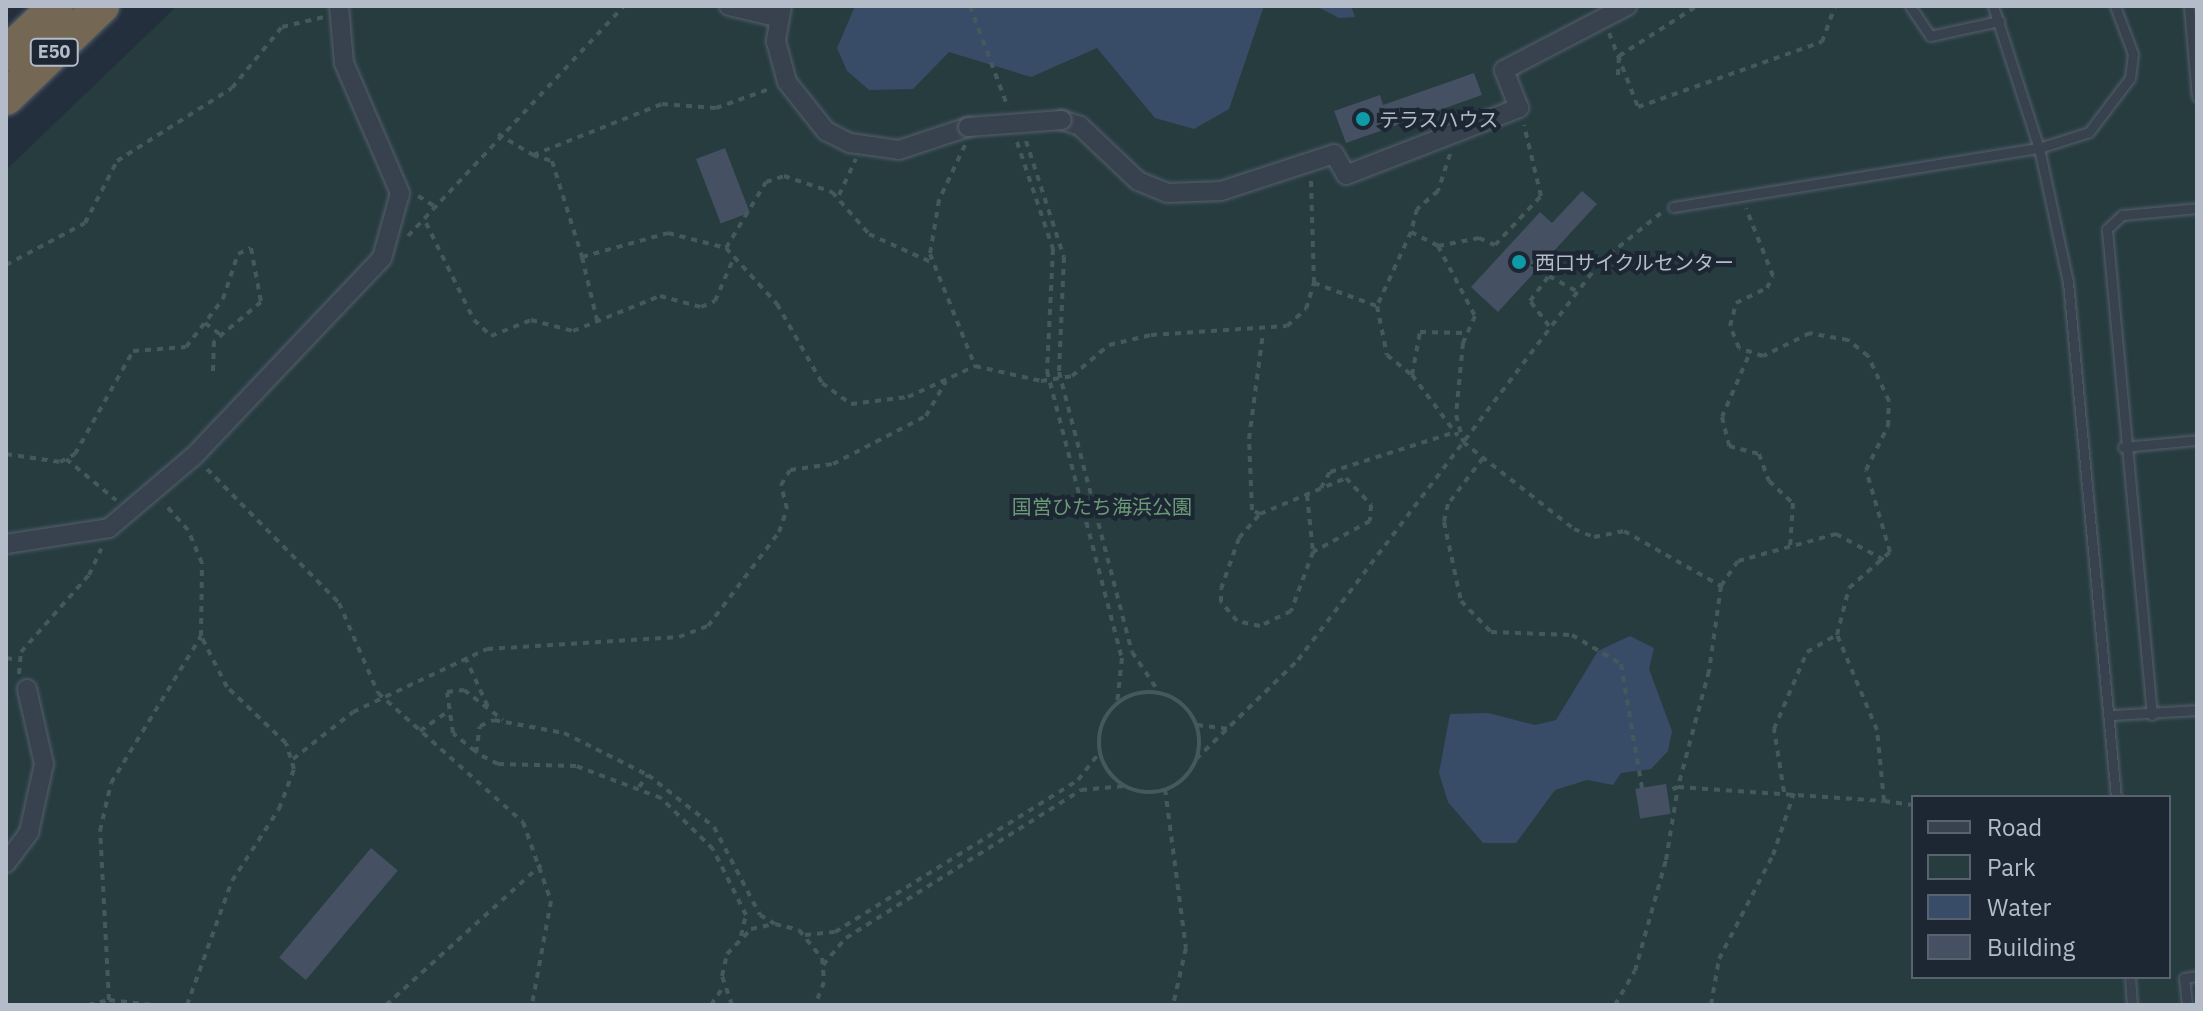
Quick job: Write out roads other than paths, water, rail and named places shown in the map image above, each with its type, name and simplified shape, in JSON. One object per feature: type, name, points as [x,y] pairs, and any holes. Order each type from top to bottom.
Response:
[{"type":"highway","name":"E50","points":[[6,54],[56,6]]},
{"type":"highway","name":"E50","points":[[6,98],[102,6]]},
{"type":"street","points":[[729,6],[779,11],[787,82],[809,117],[850,143],[899,150],[963,128],[1062,120],[1080,126],[1138,181],[1167,193],[1221,191],[1334,154],[1346,175],[1519,108],[1504,70],[1604,21],[1627,6]]},
{"type":"street","points":[[6,544],[109,528],[194,456],[382,258],[400,193],[344,63],[339,11]]},
{"type":"street","points":[[6,863],[29,832],[44,764],[22,685]]},
{"type":"lane","points":[[1910,6],[1930,36],[1999,21]]},
{"type":"lane","points":[[1993,6],[2039,148],[2068,282],[2113,715],[2116,795]]},
{"type":"lane","points":[[1673,207],[2039,148],[2089,132],[2130,78],[2133,54],[2115,6]]},
{"type":"lane","points":[[2189,6],[2197,97]]},
{"type":"lane","points":[[2152,715],[2123,447],[2107,229],[2122,215],[2197,208]]},
{"type":"lane","points":[[2123,447],[2197,440]]},
{"type":"lane","points":[[2113,715],[2197,710]]},
{"type":"lane","points":[[2187,1005],[2184,978],[2197,976]]},
{"type":"lane","points":[[2130,979],[2132,1005]]},
{"type":"water","points":[[855,6],[1264,6],[1229,109],[1194,129],[1155,118],[1097,48],[1031,77],[949,52],[913,89],[869,90],[847,71],[837,48]]},
{"type":"water","points":[[1316,6],[1351,6],[1355,17],[1339,18]]},
{"type":"water","points":[[1630,636],[1654,648],[1649,669],[1672,731],[1668,751],[1651,769],[1621,773],[1613,785],[1587,780],[1555,790],[1516,843],[1483,843],[1448,802],[1439,773],[1450,714],[1488,713],[1535,725],[1556,720],[1598,651]]},
{"type":"place","name":"テラスハウス","points":[[1363,119]]},
{"type":"place","name":"西口サイクルセンター","points":[[1519,262]]},
{"type":"park label","name":"国営ひたち海浜公園","points":[[1102,506]]}]
